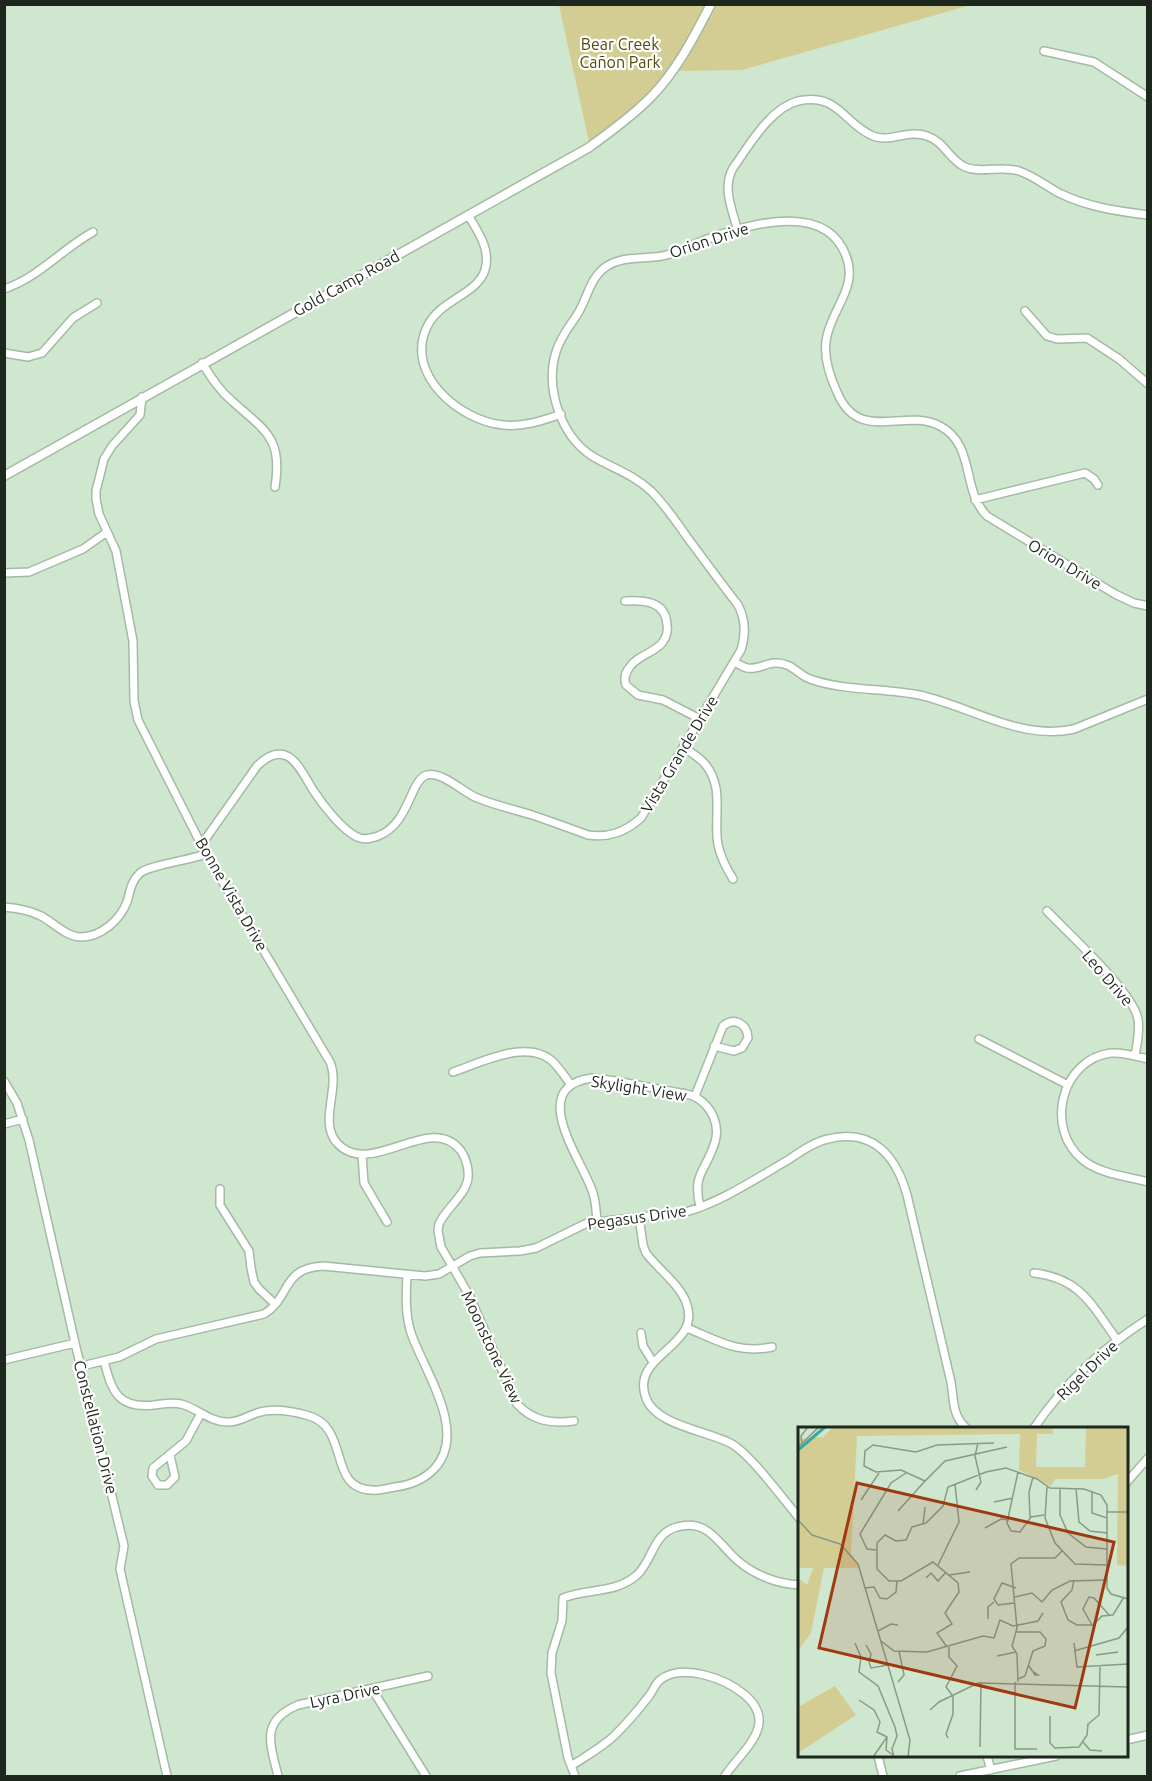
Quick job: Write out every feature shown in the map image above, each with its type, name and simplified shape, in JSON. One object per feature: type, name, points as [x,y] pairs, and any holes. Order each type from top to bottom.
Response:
[{"type":"street","name":"Gold Camp Road","points":[[4,476],[588,148],[651,97],[672,71],[711,4]]},
{"type":"street","points":[[1044,51],[1094,62],[1148,97]]},
{"type":"street","points":[[737,228],[727,188],[729,175],[778,111],[792,103],[809,100],[819,100],[837,107],[872,136],[885,138],[923,134],[941,143],[960,165],[973,169],[1010,168],[1025,173],[1088,205],[1113,211],[1148,215]]},
{"type":"street","points":[[468,215],[485,245],[487,253],[485,268],[477,283],[437,311],[427,326],[422,344],[427,372],[438,390],[458,408],[490,423],[524,424],[561,414]]},
{"type":"street","name":"Orion Drive","points":[[735,662],[745,634],[744,620],[738,605],[668,511],[651,492],[632,476],[584,450],[572,437],[561,414],[552,381],[554,359],[562,337],[582,306],[587,291],[597,274],[619,260],[664,256],[737,228],[769,223],[804,223],[821,228],[841,245],[849,263],[849,281],[828,332],[825,355],[833,384],[841,401],[853,414],[869,421],[884,423],[921,421],[936,424],[950,433],[964,452],[975,500],[981,510],[995,522],[1125,599],[1148,606]]},
{"type":"street","points":[[4,289],[27,279],[80,239],[93,232]]},
{"type":"street","points":[[4,353],[28,357],[42,353],[73,318],[97,303]]},
{"type":"street","points":[[1025,311],[1041,332],[1051,339],[1087,338],[1119,359],[1148,384]]},
{"type":"street","points":[[1119,359],[1124,351]]},
{"type":"street","points":[[202,363],[220,389],[268,434],[277,458],[275,487]]},
{"type":"street","name":"Bonne Vista Drive","points":[[142,397],[140,415],[108,452],[96,491],[97,507],[116,551],[134,641],[134,701],[138,720],[206,854],[330,1062],[334,1083],[329,1124],[334,1139],[346,1150],[362,1155]]},
{"type":"street","points":[[975,500],[1085,473],[1098,485]]},
{"type":"street","points":[[4,573],[29,572],[83,549],[107,532]]},
{"type":"street","points":[[625,601],[643,600],[655,603],[665,613],[668,628],[664,641],[630,666],[625,677],[626,685],[638,695],[663,700],[700,719]]},
{"type":"street","points":[[735,662],[752,669],[773,662],[780,663],[788,665],[809,679],[920,696],[1025,729],[1050,732],[1086,725],[1148,699]]},
{"type":"street","name":"Vista Grande Drive","points":[[202,844],[257,766],[264,760],[283,754],[295,761],[302,769],[320,800],[348,831],[362,839],[376,837],[391,829],[405,812],[418,780],[427,774],[439,775],[468,794],[588,835],[606,836],[624,830],[640,818],[735,662]]},
{"type":"street","points":[[683,747],[704,764],[713,778],[718,796],[716,829],[718,845],[723,862],[734,879]]},
{"type":"street","points":[[4,908],[24,909],[76,936],[91,936],[116,921],[126,905],[132,883],[141,872],[206,854]]},
{"type":"street","name":"Leo Drive","points":[[1047,911],[1122,990],[1134,1006],[1139,1029],[1135,1056]]},
{"type":"street","points":[[695,1096],[714,1046],[722,1028],[727,1023],[738,1022],[746,1029],[748,1038],[742,1048],[734,1051],[714,1046]]},
{"type":"street","points":[[979,1039],[1068,1085]]},
{"type":"street","points":[[453,1072],[510,1054],[528,1051],[550,1059],[571,1085]]},
{"type":"street","points":[[1148,1059],[1113,1053],[1096,1058],[1080,1069],[1068,1085],[1061,1105],[1065,1135],[1081,1158],[1100,1169],[1148,1182]]},
{"type":"street","name":"Skylight View","points":[[597,1221],[594,1194],[560,1120],[562,1098],[571,1085],[585,1079],[600,1078],[695,1096],[704,1104],[714,1117],[717,1133],[697,1182],[696,1190],[700,1207]]},
{"type":"street","name":"Constellation Drive","points":[[4,1081],[13,1093],[23,1119],[82,1366],[124,1546],[120,1569],[167,1776]]},
{"type":"street","points":[[4,1124],[23,1119]]},
{"type":"street","name":"Pegasus Drive","points":[[82,1366],[124,1355],[156,1339],[259,1316],[269,1311],[293,1277],[308,1268],[323,1266],[408,1275],[433,1275],[480,1253],[536,1248],[580,1226],[597,1221],[686,1212],[723,1197],[827,1139],[850,1137],[860,1138],[878,1146],[893,1160],[903,1181],[951,1382],[954,1411],[965,1427]]},
{"type":"street","points":[[387,1222],[364,1183],[362,1155],[432,1138],[446,1140],[462,1153],[468,1169],[466,1186],[442,1218],[438,1232],[441,1247],[453,1267]]},
{"type":"street","points":[[220,1189],[220,1205],[249,1251],[254,1282],[275,1304]]},
{"type":"street","points":[[639,1217],[646,1253],[685,1299],[688,1312],[687,1328],[678,1341],[653,1362],[645,1375],[644,1390],[649,1405],[654,1411],[669,1419],[724,1440],[740,1450],[798,1517]]},
{"type":"street","name":"Moonstone View","points":[[453,1267],[470,1295],[517,1404],[524,1412],[539,1420],[574,1421]]},
{"type":"street","points":[[1034,1273],[1060,1278],[1077,1288],[1117,1340]]},
{"type":"street","points":[[104,1361],[110,1386],[123,1401],[139,1406],[180,1404],[225,1422],[238,1421],[259,1412],[275,1410],[303,1414],[318,1419],[328,1427],[346,1476],[357,1486],[373,1490],[407,1485],[429,1474],[435,1468],[445,1452],[447,1431],[440,1403],[408,1322],[406,1301],[408,1275]]},
{"type":"street","name":"Rigel Drive","points":[[1035,1427],[1071,1382],[1117,1340],[1148,1319]]},
{"type":"street","points":[[687,1328],[736,1348],[752,1350],[772,1347]]},
{"type":"street","points":[[641,1333],[644,1346],[653,1362]]},
{"type":"street","points":[[4,1360],[75,1343]]},
{"type":"street","points":[[170,1455],[175,1477],[167,1485],[158,1485],[152,1476],[153,1468],[190,1436],[201,1413]]},
{"type":"street","points":[[1128,1481],[1148,1458]]},
{"type":"street","points":[[575,1776],[551,1673],[552,1653],[561,1628],[562,1602],[565,1597],[612,1589],[622,1585],[644,1567],[657,1540],[663,1534],[684,1525],[709,1530],[737,1560],[760,1575],[772,1580],[798,1585]]},
{"type":"street","points":[[571,1766],[610,1740],[630,1719],[660,1679],[677,1674],[697,1673],[721,1680],[740,1691],[752,1702],[758,1714],[759,1727],[755,1740],[735,1761],[725,1776]]},
{"type":"street","name":"Lyra Drive","points":[[278,1776],[270,1743],[271,1728],[279,1716],[298,1705],[428,1676]]},
{"type":"street","points":[[372,1689],[426,1776]]},
{"type":"street","points":[[1128,1740],[1148,1736]]},
{"type":"street","points":[[878,1757],[883,1776]]},
{"type":"street","points":[[988,1757],[991,1770]]},
{"type":"street","points":[[960,1776],[1047,1757]]},
{"type":"green space","name":"Bear Creek Cañon Park","points":[[559,5],[971,5],[742,70],[677,71],[662,79],[638,104],[589,142]]}]
